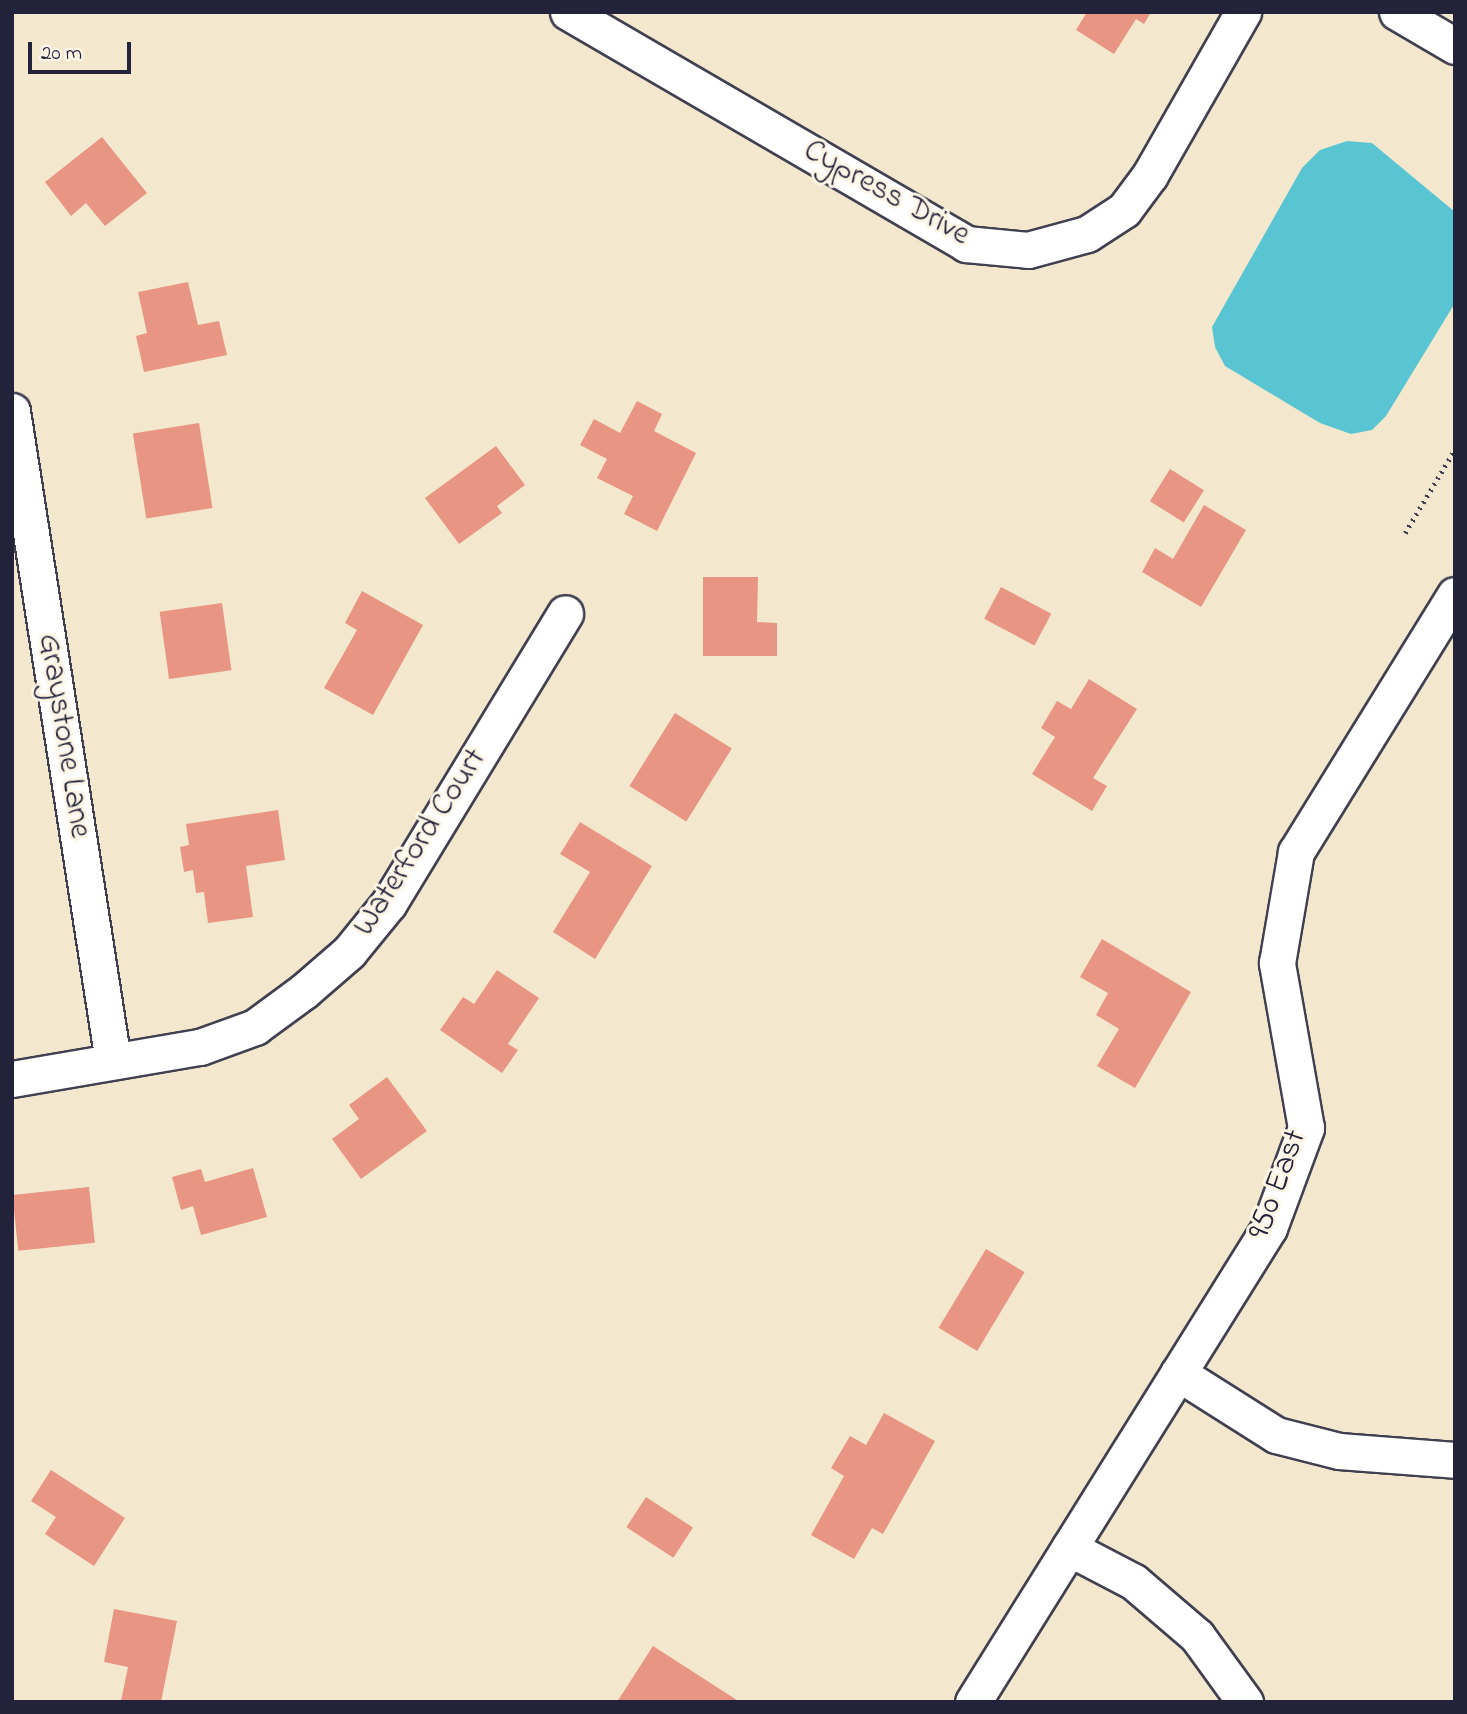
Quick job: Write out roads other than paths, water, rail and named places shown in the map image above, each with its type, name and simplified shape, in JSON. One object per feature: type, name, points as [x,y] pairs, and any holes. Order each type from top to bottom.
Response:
[{"type":"street","name":"Cypress Drive","points":[[568,12],[966,244],[1028,250],[1087,234],[1124,210],[1150,174],[1242,12]]},
{"type":"street","points":[[1397,12],[1455,46]]},
{"type":"street","name":"Graystone Lane","points":[[12,411],[113,1061]]},
{"type":"street","name":"950 East","points":[[973,1702],[1269,1228],[1306,1128],[1277,963],[1296,852],[1455,595]]},
{"type":"street","name":"Waterford Court","points":[[12,1079],[200,1047],[255,1027],[349,952],[388,903],[565,613]]},
{"type":"street","points":[[1178,1373],[1276,1435],[1339,1451],[1455,1460]]},
{"type":"street","points":[[1069,1548],[1134,1582],[1197,1636],[1245,1702]]},
{"type":"water","points":[[1347,141],[1372,143],[1455,212],[1455,303],[1386,416],[1372,430],[1351,434],[1320,423],[1225,366],[1215,347],[1212,327],[1302,168],[1320,150]]}]
